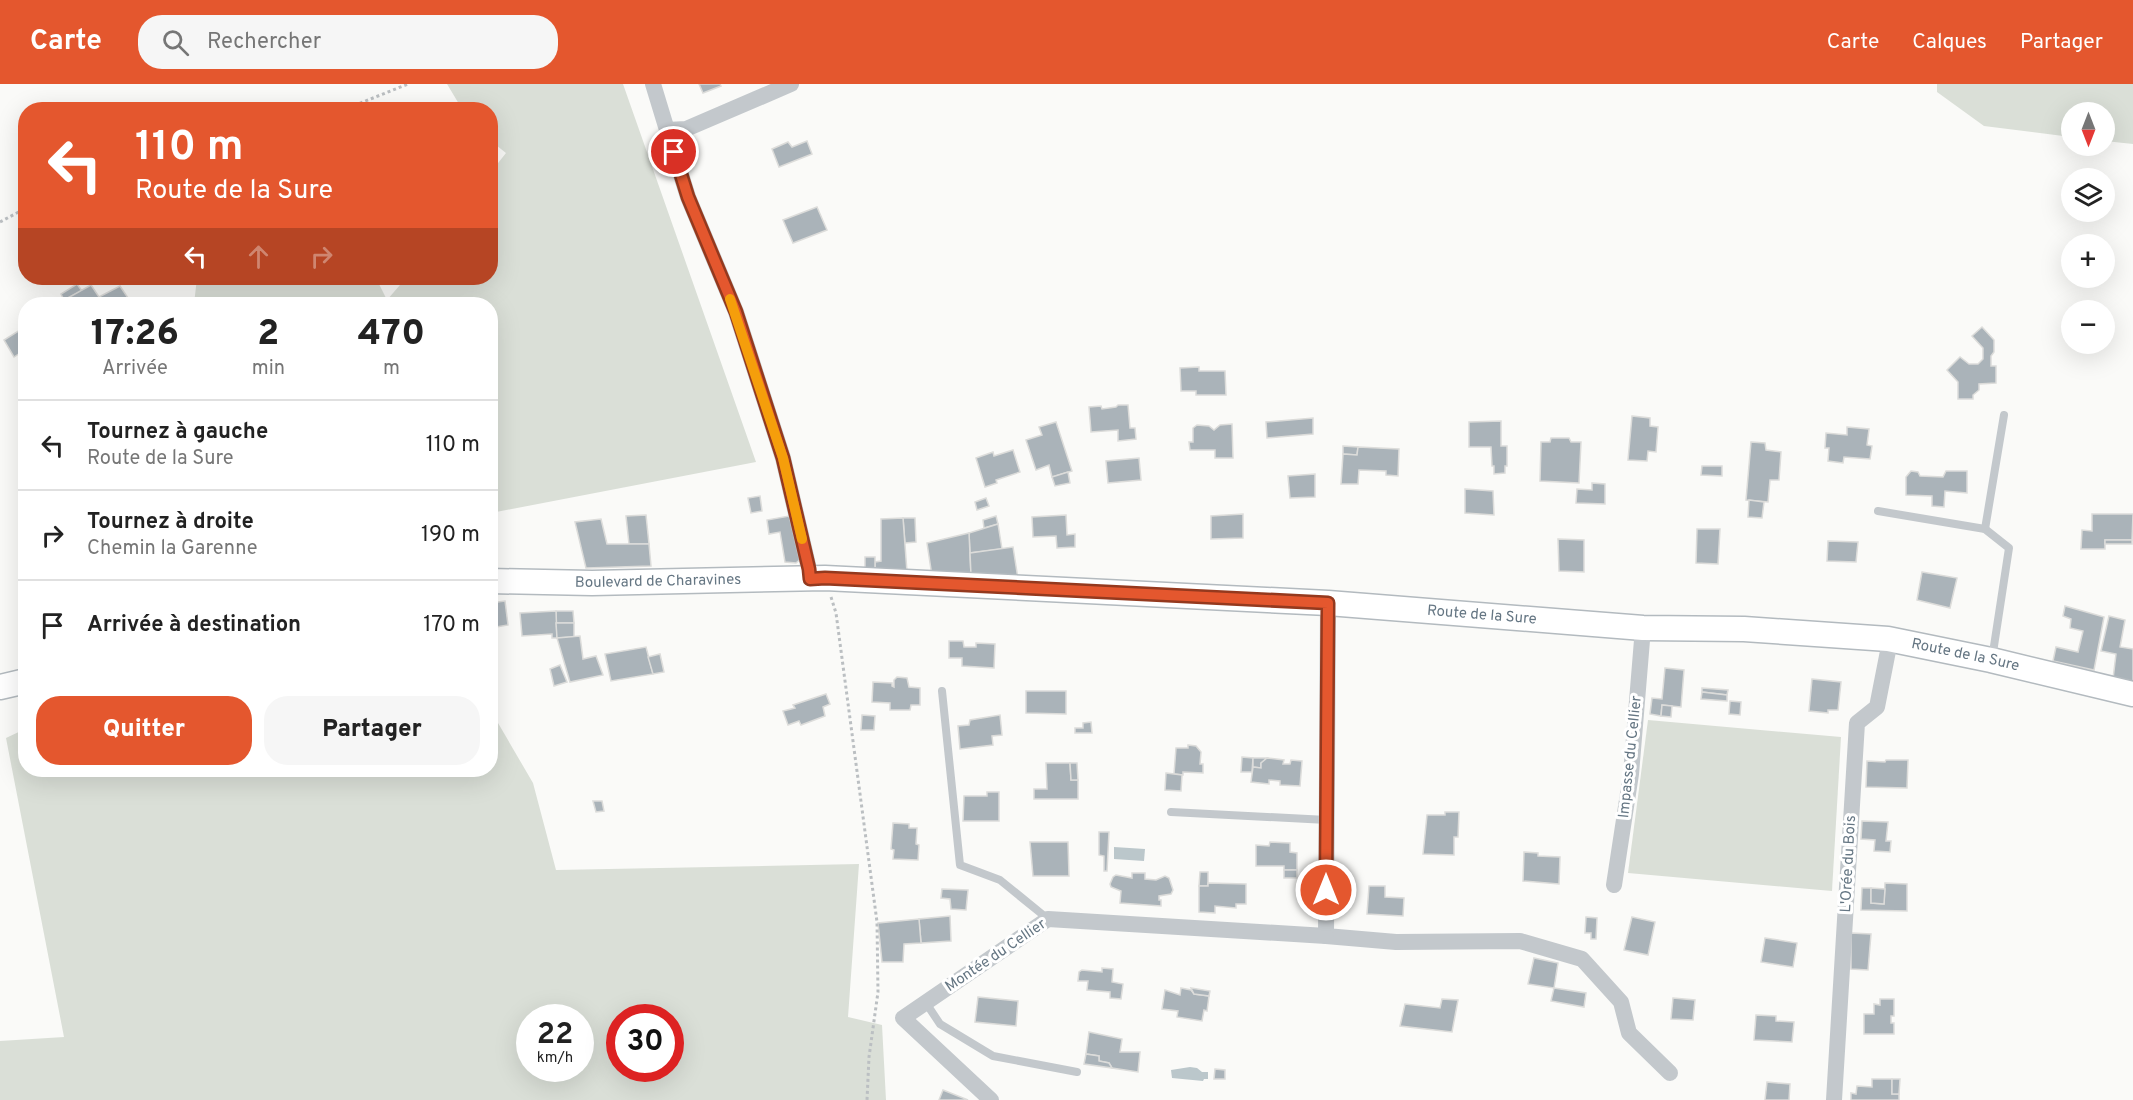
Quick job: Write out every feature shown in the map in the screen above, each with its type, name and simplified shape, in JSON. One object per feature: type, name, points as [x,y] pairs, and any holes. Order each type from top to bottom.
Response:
[{"type":"main road","name":"Boulevard de Charavines","points":[[498,581],[603,583],[817,579]]},
{"type":"main road","name":"Route de la Sure","points":[[817,579],[1328,603],[1643,628],[1744,629],[1888,639],[1991,660],[2133,694]]},
{"type":"main road","points":[[0,687],[18,683]]},
{"type":"street","points":[[653,84],[688,197],[736,312],[776,435],[809,569],[817,579]]},
{"type":"street","points":[[667,130],[686,129],[791,84]]},
{"type":"street","points":[[1326,936],[1328,603]]},
{"type":"street","name":"Impasse du Cellier","points":[[1614,885],[1631,774],[1643,628]]},
{"type":"street","name":"L'Orée du Bois","points":[[1833,1100],[1857,723],[1877,707],[1888,651],[1888,639]]},
{"type":"street","name":"Montée du Cellier","points":[[991,1100],[903,1018],[1048,919],[1396,942],[1520,941],[1582,959],[1621,1002],[1629,1033],[1670,1072]]},
{"type":"lane","points":[[1985,529],[2004,415]]},
{"type":"lane","points":[[1878,511],[1985,529],[2009,548],[1991,660]]},
{"type":"lane","points":[[942,691],[960,865],[1000,880],[1048,919]]},
{"type":"lane","points":[[1171,812],[1327,820]]},
{"type":"lane","points":[[926,1003],[940,1024],[993,1056],[1077,1072]]},
{"type":"path","points":[[363,102],[408,84]]},
{"type":"path","points":[[0,222],[18,212]]},
{"type":"path","points":[[817,579],[836,612],[877,922],[878,992],[869,1058],[867,1100]]},
{"type":"shaded area","points":[[447,84],[623,84],[756,462],[498,512],[498,297],[390,297],[400,285],[498,285],[498,163],[506,153],[498,147],[498,102],[458,102]]},
{"type":"shaded area","points":[[1937,84],[2133,84],[2133,144],[2115,142],[2115,102],[2061,102],[2061,136],[1984,126],[1937,92]]},
{"type":"shaded area","points":[[196,285],[380,285],[386,297],[195,297]]},
{"type":"shaded area","points":[[1648,720],[1841,737],[1832,891],[1628,873]]},
{"type":"shaded area","points":[[498,723],[533,783],[556,870],[859,864],[848,1017],[882,1025],[886,1100],[0,1100],[0,1041],[64,1037],[6,738],[18,732],[18,777],[498,777]]},
{"type":"shaded area","points":[[1114,847],[1145,849],[1144,861],[1114,859]]},
{"type":"shaded area","points":[[1190,1067],[1208,1072],[1208,1079],[1203,1081],[1172,1078],[1171,1070]]},
{"type":"building","points":[[699,84],[720,84],[721,86],[703,93]]},
{"type":"building","points":[[807,141],[812,154],[779,167],[772,149],[788,142],[792,147]]},
{"type":"building","points":[[817,207],[827,230],[793,243],[783,220]]},
{"type":"building","points":[[75,285],[82,291],[70,297],[62,297],[61,294]]},
{"type":"building","points":[[91,285],[99,297],[70,297]]},
{"type":"building","points":[[120,286],[127,297],[99,297]]},
{"type":"building","points":[[1982,327],[1994,340],[1991,366],[1996,366],[1996,383],[1979,384],[1979,390],[1973,395],[1973,399],[1958,399],[1958,382],[1947,370],[1960,357],[1969,364],[1978,364],[1983,359],[1983,348],[1972,336]]},
{"type":"building","points":[[18,331],[18,354],[14,357],[4,340]]},
{"type":"building","points":[[1199,367],[1199,371],[1225,371],[1226,395],[1196,395],[1196,391],[1181,391],[1180,368]]},
{"type":"building","points":[[1128,405],[1130,428],[1135,428],[1136,439],[1118,441],[1118,430],[1091,432],[1089,407],[1101,406],[1102,409]]},
{"type":"building","points":[[1632,416],[1650,418],[1650,426],[1658,427],[1656,452],[1648,451],[1647,461],[1628,460]]},
{"type":"building","points":[[1313,418],[1313,434],[1267,438],[1266,422]]},
{"type":"building","points":[[1501,421],[1501,446],[1507,446],[1507,466],[1505,466],[1505,473],[1494,474],[1491,447],[1469,447],[1469,422]]},
{"type":"building","points":[[1056,422],[1072,471],[1052,477],[1049,465],[1036,470],[1026,440],[1042,435],[1039,427]]},
{"type":"building","points":[[1232,424],[1233,458],[1215,458],[1215,450],[1190,450],[1189,442],[1193,442],[1193,428],[1197,425],[1209,426],[1214,430],[1220,425]]},
{"type":"building","points":[[1847,427],[1869,429],[1867,445],[1872,446],[1870,459],[1844,457],[1843,463],[1828,461],[1829,448],[1825,448],[1826,433],[1847,435]]},
{"type":"building","points":[[1551,438],[1569,438],[1571,442],[1581,442],[1579,483],[1540,481],[1541,442],[1550,442]]},
{"type":"building","points":[[1751,442],[1765,443],[1766,450],[1781,452],[1779,480],[1770,480],[1768,502],[1746,500]]},
{"type":"building","points":[[1343,446],[1358,447],[1357,455],[1343,454]]},
{"type":"building","points":[[1358,447],[1399,449],[1398,476],[1386,475],[1386,471],[1359,470],[1358,484],[1341,484],[1343,454],[1357,455]]},
{"type":"building","points":[[1013,450],[1020,472],[996,480],[997,483],[985,487],[976,458],[993,452],[994,456]]},
{"type":"building","points":[[1139,458],[1141,480],[1108,483],[1106,461]]},
{"type":"building","points":[[1702,466],[1722,466],[1722,476],[1701,475]]},
{"type":"building","points":[[1911,471],[1918,472],[1920,476],[1943,477],[1946,471],[1967,471],[1967,493],[1945,491],[1944,507],[1932,506],[1932,496],[1906,495],[1906,477]]},
{"type":"building","points":[[1068,472],[1070,483],[1055,486],[1052,477]]},
{"type":"building","points":[[1315,474],[1315,497],[1290,498],[1288,476]]},
{"type":"building","points":[[1592,483],[1605,484],[1605,504],[1576,503],[1577,489],[1592,490]]},
{"type":"building","points":[[1465,489],[1493,491],[1494,515],[1465,513]]},
{"type":"building","points":[[760,496],[762,511],[751,513],[748,498]]},
{"type":"building","points":[[986,498],[989,506],[977,510],[975,502]]},
{"type":"building","points":[[1749,500],[1764,502],[1762,518],[1748,517]]},
{"type":"building","points":[[1243,514],[1243,538],[1211,539],[1211,516]]},
{"type":"building","points":[[2092,514],[2133,514],[2132,540],[2105,540],[2105,549],[2081,549],[2082,530],[2092,531]]},
{"type":"building","points":[[646,515],[649,544],[629,544],[626,516]]},
{"type":"building","points":[[1066,515],[1067,535],[1075,534],[1075,547],[1057,548],[1056,536],[1033,537],[1032,517]]},
{"type":"building","points":[[789,516],[803,557],[796,563],[785,562],[780,532],[769,534],[767,520]]},
{"type":"building","points":[[996,516],[998,524],[984,528],[983,520]]},
{"type":"building","points":[[903,518],[915,518],[916,542],[905,543]]},
{"type":"building","points":[[903,518],[907,572],[875,571],[875,562],[881,561],[881,519]]},
{"type":"building","points":[[601,519],[607,544],[649,544],[651,566],[586,568],[575,522]]},
{"type":"building","points":[[998,524],[1002,549],[970,553],[969,533]]},
{"type":"building","points":[[1697,529],[1720,529],[1718,564],[1696,563]]},
{"type":"building","points":[[969,533],[971,575],[932,576],[927,543]]},
{"type":"building","points":[[1558,539],[1584,540],[1584,572],[1559,571]]},
{"type":"building","points":[[2105,540],[2132,540],[2132,544],[2105,544]]},
{"type":"building","points":[[1828,541],[1858,542],[1856,562],[1827,561]]},
{"type":"building","points":[[1013,547],[1018,579],[971,575],[970,553]]},
{"type":"building","points":[[865,557],[875,557],[875,571],[865,571]]},
{"type":"building","points":[[1922,572],[1957,578],[1950,608],[1917,600]]},
{"type":"building","points":[[505,601],[508,625],[498,627],[498,602]]},
{"type":"building","points":[[2065,606],[2104,617],[2094,670],[2053,661],[2056,647],[2078,652],[2083,631],[2070,628],[2071,619],[2063,616]]},
{"type":"building","points":[[556,611],[573,611],[574,623],[556,623]]},
{"type":"building","points":[[556,611],[557,638],[552,638],[552,634],[522,636],[520,613]]},
{"type":"building","points":[[2109,616],[2125,620],[2120,647],[2133,649],[2133,683],[2113,679],[2116,654],[2101,651]]},
{"type":"building","points":[[556,623],[574,623],[574,637],[557,638]]},
{"type":"building","points":[[580,636],[583,659],[596,656],[603,675],[570,682],[557,638]]},
{"type":"building","points":[[949,641],[963,641],[964,647],[976,647],[976,643],[995,644],[994,668],[962,666],[962,658],[949,658]]},
{"type":"building","points":[[646,647],[653,674],[611,681],[605,654]]},
{"type":"building","points":[[660,654],[664,672],[653,674],[648,657]]},
{"type":"building","points":[[560,665],[567,682],[554,686],[550,669]]},
{"type":"building","points":[[1665,668],[1684,670],[1681,707],[1662,705],[1661,716],[1650,714],[1652,698],[1662,699]]},
{"type":"building","points":[[897,677],[907,678],[909,687],[920,688],[920,705],[911,705],[910,710],[890,710],[890,703],[872,702],[873,682],[892,683],[894,687],[894,680]]},
{"type":"building","points":[[1812,679],[1841,682],[1838,710],[1828,710],[1828,713],[1809,711]]},
{"type":"building","points":[[1702,688],[1728,690],[1727,695],[1702,692]]},
{"type":"building","points":[[1026,691],[1066,691],[1066,714],[1026,713]]},
{"type":"building","points":[[1702,692],[1727,695],[1727,701],[1701,699]]},
{"type":"building","points":[[826,694],[830,704],[823,707],[825,716],[801,725],[799,721],[788,725],[783,711],[795,708],[793,705]]},
{"type":"building","points":[[1730,701],[1741,702],[1740,715],[1729,714]]},
{"type":"building","points":[[1662,705],[1672,706],[1671,717],[1661,716]]},
{"type":"building","points":[[862,715],[875,716],[874,730],[861,730]]},
{"type":"building","points":[[1000,715],[1002,735],[992,736],[993,745],[960,749],[958,726],[969,725],[970,720]]},
{"type":"building","points":[[1091,722],[1092,733],[1075,733],[1075,728],[1083,728],[1083,723]]},
{"type":"building","points":[[1188,745],[1196,746],[1201,752],[1200,764],[1203,764],[1203,773],[1174,774],[1176,748],[1188,748]]},
{"type":"building","points":[[1242,757],[1253,758],[1252,772],[1241,772]]},
{"type":"building","points":[[1253,758],[1267,758],[1261,763],[1261,768],[1253,767]]},
{"type":"building","points":[[1267,758],[1284,760],[1283,764],[1290,764],[1291,760],[1302,761],[1300,786],[1280,785],[1280,781],[1269,780],[1269,784],[1251,782],[1253,767],[1261,768],[1261,763]]},
{"type":"building","points":[[1886,760],[1908,760],[1907,788],[1866,787],[1867,761],[1885,762]]},
{"type":"building","points":[[1046,763],[1070,763],[1071,780],[1078,780],[1078,799],[1034,799],[1034,789],[1047,789]]},
{"type":"building","points":[[1070,763],[1077,763],[1078,780],[1071,780]]},
{"type":"building","points":[[1166,773],[1182,775],[1181,791],[1165,790]]},
{"type":"building","points":[[987,792],[999,792],[999,821],[963,821],[964,796],[987,796]]},
{"type":"building","points":[[593,801],[602,801],[604,811],[596,812]]},
{"type":"building","points":[[1445,812],[1459,812],[1458,837],[1454,837],[1454,855],[1423,854],[1427,815],[1445,815]]},
{"type":"building","points":[[1862,821],[1888,822],[1886,841],[1891,841],[1890,852],[1874,851],[1875,840],[1861,839]]},
{"type":"building","points":[[893,823],[909,824],[909,828],[917,828],[918,860],[893,859],[894,850],[891,849]]},
{"type":"building","points":[[1099,832],[1109,832],[1107,871],[1104,871],[1104,856],[1099,855]]},
{"type":"building","points":[[1030,842],[1068,842],[1069,876],[1033,876]]},
{"type":"building","points":[[1270,842],[1290,843],[1290,852],[1297,853],[1297,870],[1284,870],[1284,866],[1256,866],[1256,845],[1269,846]]},
{"type":"building","points":[[1524,852],[1538,853],[1538,856],[1560,857],[1559,884],[1523,881]]},
{"type":"building","points":[[1284,870],[1297,870],[1297,878],[1284,878]]},
{"type":"building","points":[[1200,872],[1208,872],[1208,886],[1199,886]]},
{"type":"building","points":[[1132,873],[1145,873],[1145,879],[1156,880],[1165,876],[1169,878],[1173,890],[1171,894],[1159,896],[1161,906],[1120,903],[1121,891],[1111,887],[1110,884],[1116,875],[1132,878]]},
{"type":"building","points":[[1300,881],[1310,882],[1310,892],[1300,892]]},
{"type":"building","points":[[1208,883],[1246,884],[1246,904],[1236,904],[1236,908],[1215,906],[1215,913],[1199,912],[1199,886],[1208,886]]},
{"type":"building","points":[[1885,883],[1907,884],[1907,911],[1861,910],[1862,888],[1871,888],[1871,903],[1884,904]]},
{"type":"building","points":[[1369,886],[1385,886],[1385,897],[1404,898],[1403,916],[1367,914]]},
{"type":"building","points":[[1871,888],[1885,889],[1884,904],[1871,903]]},
{"type":"building","points":[[942,889],[968,890],[966,910],[951,909],[950,899],[941,898]]},
{"type":"building","points":[[950,916],[951,941],[921,943],[919,919]]},
{"type":"building","points":[[1586,917],[1597,918],[1596,939],[1591,939],[1591,933],[1585,933]]},
{"type":"building","points":[[1632,917],[1655,922],[1648,955],[1624,950]]},
{"type":"building","points":[[919,919],[921,943],[904,944],[903,962],[882,962],[878,923]]},
{"type":"building","points":[[1851,933],[1871,934],[1868,970],[1851,969]]},
{"type":"building","points":[[1765,938],[1797,943],[1793,967],[1761,962]]},
{"type":"building","points":[[1534,958],[1558,963],[1554,988],[1528,984]]},
{"type":"building","points":[[1102,968],[1113,969],[1112,982],[1123,984],[1121,999],[1110,998],[1110,992],[1087,990],[1088,981],[1078,981],[1079,972],[1082,970],[1102,972]]},
{"type":"building","points":[[1181,988],[1191,990],[1194,994],[1209,996],[1207,1011],[1204,1010],[1202,1021],[1177,1017],[1178,1011],[1162,1009],[1165,990],[1180,995]]},
{"type":"building","points":[[1191,988],[1210,991],[1209,996],[1194,994]]},
{"type":"building","points":[[1554,988],[1586,993],[1584,1007],[1551,1001]]},
{"type":"building","points":[[978,997],[1018,1001],[1016,1026],[975,1022]]},
{"type":"building","points":[[1673,998],[1695,1000],[1693,1020],[1671,1019]]},
{"type":"building","points":[[1442,999],[1458,1000],[1452,1032],[1400,1026],[1405,1004],[1440,1008]]},
{"type":"building","points":[[1880,999],[1894,999],[1894,1016],[1891,1016],[1891,1023],[1894,1023],[1894,1034],[1864,1034],[1864,1014],[1874,1014],[1874,1004],[1880,1005]]},
{"type":"building","points":[[1756,1015],[1776,1016],[1776,1021],[1794,1022],[1792,1042],[1754,1040]]},
{"type":"building","points":[[1089,1032],[1122,1039],[1120,1052],[1140,1052],[1138,1072],[1112,1068],[1109,1063],[1099,1061],[1099,1056],[1086,1054]]},
{"type":"building","points":[[1086,1054],[1099,1056],[1099,1061],[1109,1063],[1112,1068],[1084,1064]]},
{"type":"building","points":[[1215,1069],[1225,1070],[1225,1079],[1214,1079]]},
{"type":"building","points":[[1872,1079],[1892,1079],[1892,1094],[1899,1094],[1899,1100],[1851,1100],[1851,1093],[1856,1094],[1857,1086],[1872,1087]]},
{"type":"building","points":[[1892,1079],[1900,1079],[1899,1094],[1892,1094]]},
{"type":"building","points":[[1767,1082],[1790,1084],[1789,1100],[1765,1100]]},
{"type":"building","points":[[943,1090],[968,1100],[939,1100]]},
{"type":"slow traffic","points":[[730,299],[783,458],[802,539]]},
{"type":"route","points":[[674,152],[688,197],[736,312],[783,458],[810,579],[1328,603],[1326,890]]}]
